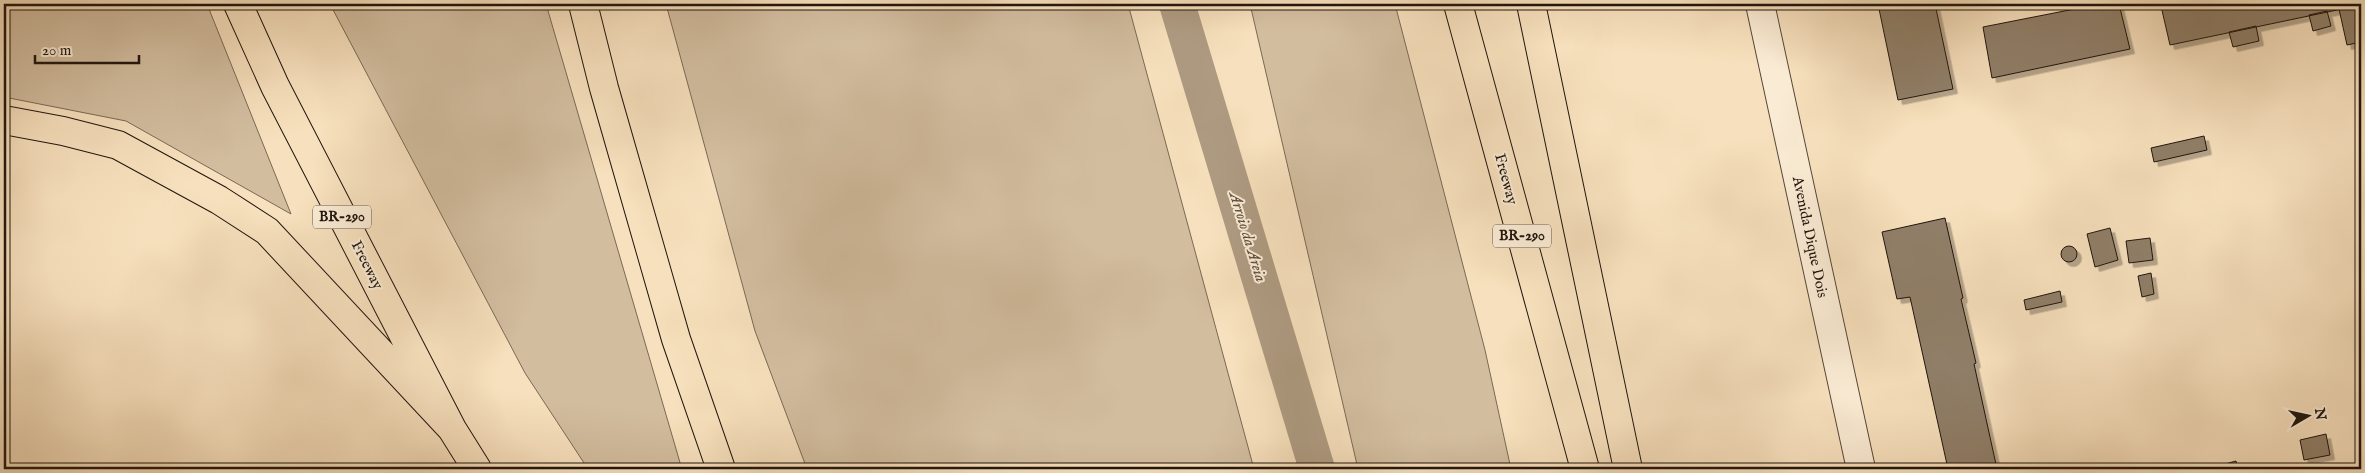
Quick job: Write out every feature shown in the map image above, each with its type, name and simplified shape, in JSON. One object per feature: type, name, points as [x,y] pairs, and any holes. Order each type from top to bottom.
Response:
[{"type":"highway","name":"Freeway","points":[[238,4],[275,86],[452,429],[477,469]]},
{"type":"highway","points":[[583,4],[604,88],[676,339],[721,469]]},
{"type":"highway","name":"Freeway","points":[[1458,4],[1585,469]]},
{"type":"highway","points":[[1531,4],[1628,469]]},
{"type":"highway","points":[[4,120],[63,131],[118,145],[188,182],[267,231],[452,429]]},
{"type":"street","name":"Avenida Dique Dois","points":[[1760,4],[1861,469]]},
{"type":"shaded area","points":[[4,4],[207,4],[291,214],[126,121],[4,97]]},
{"type":"shaded area","points":[[330,4],[546,4],[681,466],[677,469],[588,469],[525,373]]},
{"type":"shaded area","points":[[666,4],[1128,4],[1254,469],[807,469],[755,331]]},
{"type":"shaded area","points":[[1250,4],[1395,4],[1485,350],[1511,469],[1358,469]]},
{"type":"building","points":[[1878,4],[1935,4],[1953,89],[1898,100]]},
{"type":"building","points":[[2100,4],[2119,4],[2130,49],[1992,78],[1983,27]]},
{"type":"building","points":[[2173,4],[2361,5],[2170,45],[2161,6]]},
{"type":"building","points":[[2361,5],[2361,42],[2347,45],[2339,9]]},
{"type":"building","points":[[2327,11],[2331,26],[2313,31],[2309,15]]},
{"type":"building","points":[[2256,26],[2259,41],[2233,47],[2229,32]]},
{"type":"building","points":[[2204,136],[2207,150],[2154,162],[2151,148]]},
{"type":"building","points":[[1945,218],[1997,469],[1948,469],[1910,297],[1897,299],[1882,232]]},
{"type":"building","points":[[2110,228],[2118,260],[2095,267],[2087,234]]},
{"type":"building","points":[[2150,238],[2153,260],[2129,263],[2126,241]]},
{"type":"building","points":[[2069,246],[2077,254],[2069,262],[2061,254]]},
{"type":"building","points":[[2151,273],[2154,294],[2142,297],[2138,276]]},
{"type":"building","points":[[2060,291],[2062,302],[2026,310],[2024,300]]},
{"type":"building","points":[[2326,434],[2330,455],[2304,460],[2300,440]]},
{"type":"building","points":[[2236,461],[2238,469],[2226,469],[2225,464]]},
{"type":"waterway","name":"Arroio da Areia","points":[[1177,4],[1317,469]]}]
